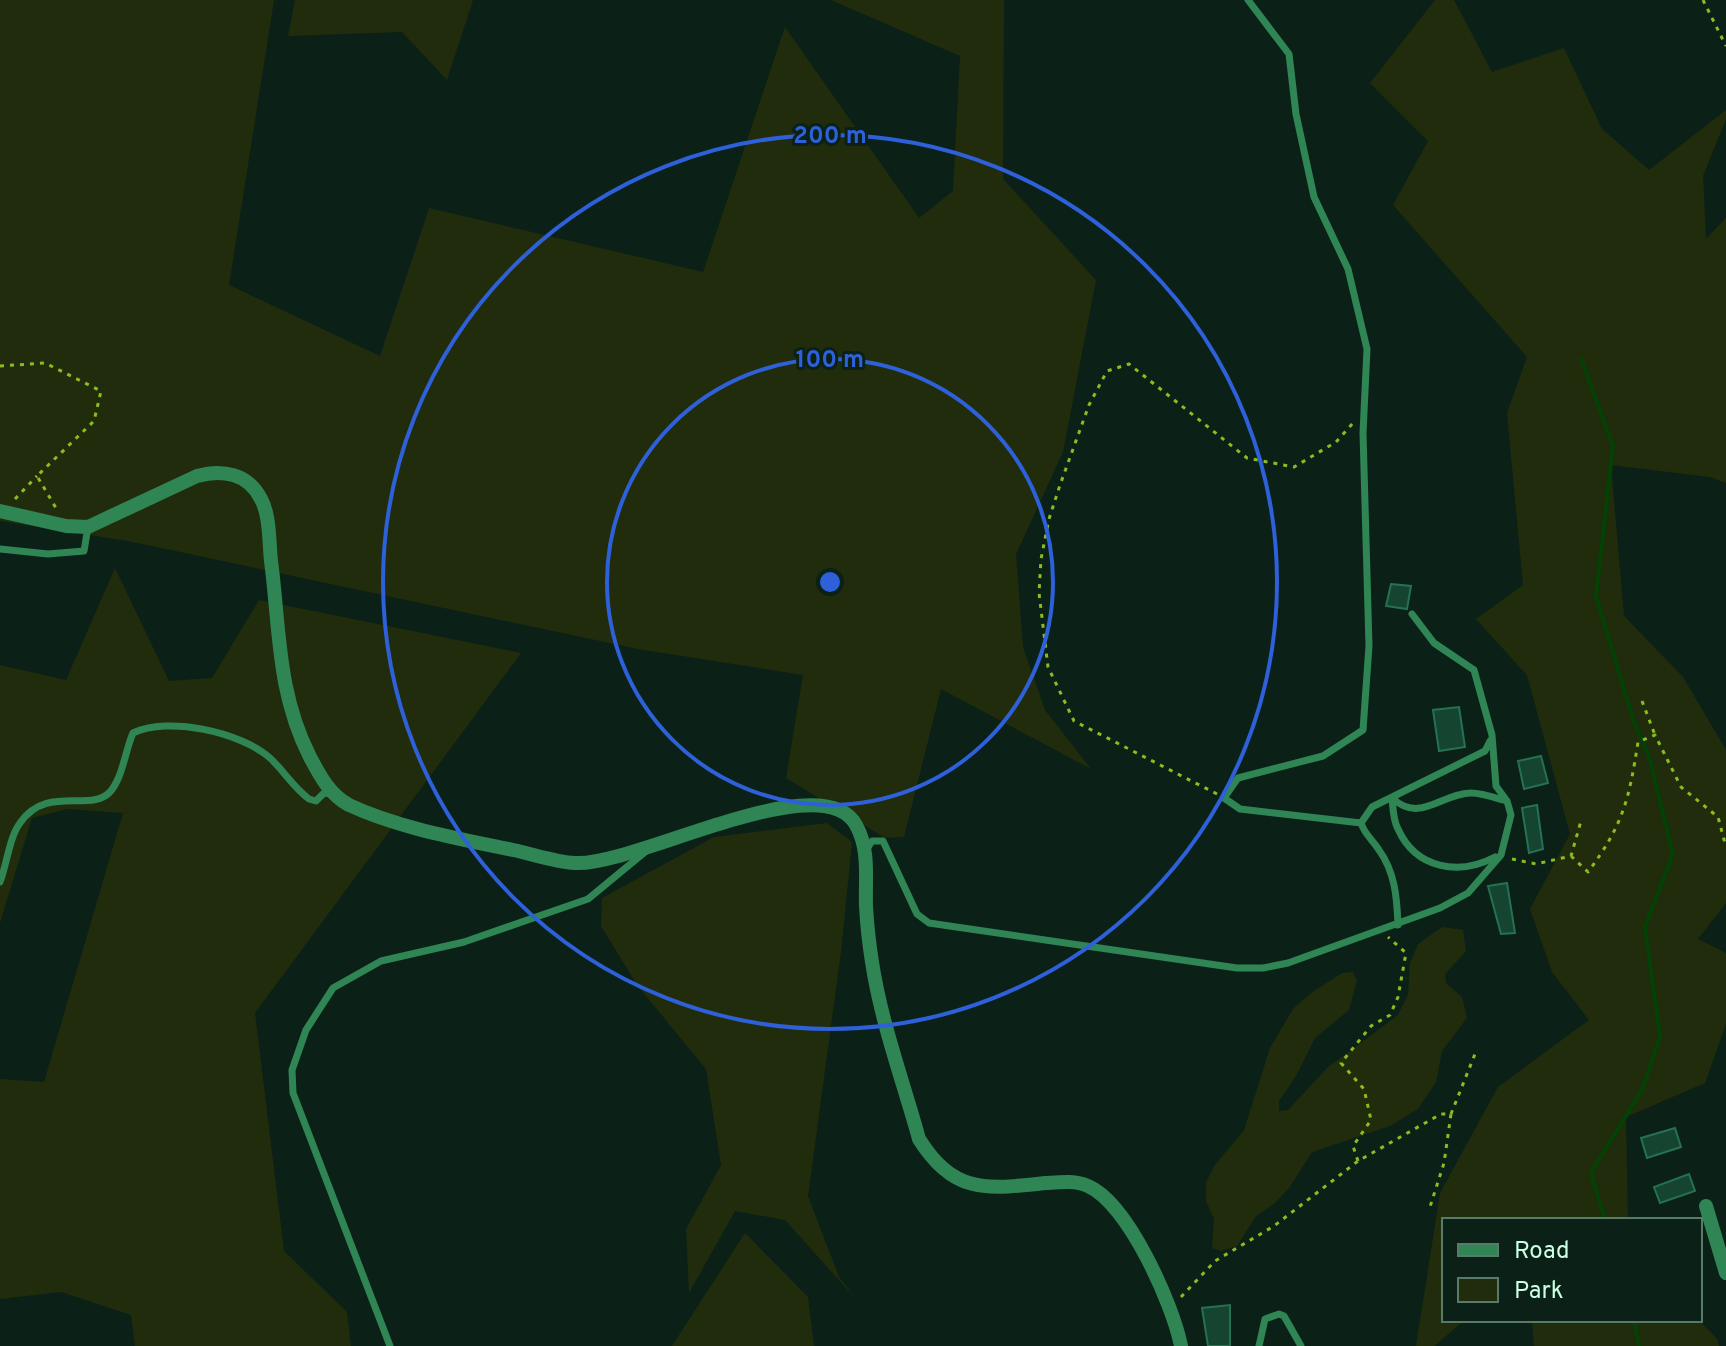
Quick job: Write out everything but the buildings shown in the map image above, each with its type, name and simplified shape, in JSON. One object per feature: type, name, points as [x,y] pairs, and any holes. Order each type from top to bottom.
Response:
[{"type":"street","points":[[1,512],[66,526],[88,527],[197,476],[212,472],[236,475],[256,489],[264,503],[274,579],[280,664],[289,704],[302,740],[333,794],[349,805],[405,824],[575,863],[604,861],[693,831],[800,805],[831,806],[844,813],[855,823],[866,851],[866,910],[872,966],[919,1139],[933,1161],[954,1177],[979,1186],[1005,1187],[1066,1181],[1088,1186],[1100,1194],[1121,1217],[1142,1249],[1170,1308],[1181,1346]]},
{"type":"street","points":[[1706,1206],[1726,1273]]},
{"type":"lane","points":[[1248,0],[1289,54],[1296,114],[1314,197],[1348,269],[1367,349],[1364,412],[1369,646],[1363,730],[1323,756],[1238,778],[1224,798],[1240,809],[1361,823]]},
{"type":"lane","points":[[0,549],[48,554],[84,551],[88,527]]},
{"type":"lane","points":[[866,851],[872,841],[883,841],[917,914],[929,923],[1237,968],[1263,968],[1288,963],[1440,908],[1468,893],[1501,855],[1511,815],[1507,801],[1496,786],[1492,735],[1474,670],[1434,643],[1412,614]]},
{"type":"lane","points":[[0,882],[18,825],[33,808],[55,800],[97,800],[109,794],[133,733],[142,729],[184,726],[245,743],[269,757],[309,799],[316,801],[324,793],[333,794]]},
{"type":"lane","points":[[1361,823],[1372,807],[1485,751],[1492,735]]},
{"type":"lane","points":[[1392,798],[1401,806],[1413,808],[1470,792],[1507,801]]},
{"type":"lane","points":[[1392,798],[1396,827],[1407,845],[1423,859],[1443,868],[1461,868],[1483,864],[1501,855]]},
{"type":"lane","points":[[1361,823],[1365,835],[1389,867],[1397,893],[1398,925]]},
{"type":"lane","points":[[390,1346],[293,1093],[292,1070],[306,1030],[333,988],[381,961],[464,942],[588,899],[650,848]]},
{"type":"lane","points":[[1259,1346],[1265,1319],[1279,1314],[1284,1316],[1301,1346]]},
{"type":"path","points":[[1703,0],[1726,46]]},
{"type":"path","points":[[1709,8],[1714,0]]},
{"type":"path","points":[[0,366],[45,363],[101,391],[94,421],[1,512]]},
{"type":"path","points":[[1224,798],[1074,721],[1048,667],[1039,593],[1041,559],[1049,519],[1079,431],[1107,371],[1129,364],[1247,458],[1294,467],[1336,442],[1364,412]]},
{"type":"path","points":[[37,476],[66,526]]},
{"type":"path","points":[[1642,701],[1681,787],[1718,817],[1726,847]]},
{"type":"path","points":[[1571,856],[1588,872],[1612,839],[1630,792],[1638,742],[1655,735]]},
{"type":"path","points":[[1571,856],[1581,821]]},
{"type":"path","points":[[1501,855],[1518,862],[1536,864],[1571,856]]},
{"type":"path","points":[[1358,1161],[1353,1146],[1371,1120],[1364,1089],[1341,1063],[1371,1026],[1390,1015],[1398,997],[1406,953],[1381,931]]},
{"type":"path","points":[[1429,1210],[1444,1163],[1451,1114],[1475,1054]]},
{"type":"path","points":[[1170,1308],[1215,1261],[1274,1226],[1358,1161],[1441,1114],[1451,1114]]},
{"type":"green space","points":[[0,0],[274,0],[229,285],[380,356],[429,208],[703,272],[785,27],[919,218],[953,191],[960,56],[831,0],[1004,0],[1003,179],[1096,280],[1063,452],[1016,554],[1023,647],[1045,710],[1091,769],[941,689],[904,837],[885,838],[786,778],[803,675],[638,649],[128,541],[0,521]]},
{"type":"green space","points":[[295,0],[473,0],[447,80],[402,32],[288,36]]},
{"type":"green space","points":[[1435,0],[1454,0],[1492,72],[1564,48],[1602,129],[1649,170],[1726,110],[1726,119],[1703,176],[1706,239],[1726,218],[1726,483],[1710,477],[1611,465],[1624,616],[1683,677],[1726,750],[1726,903],[1698,939],[1726,953],[1726,1024],[1705,1083],[1626,1117],[1628,1218],[1442,1218],[1442,1322],[1462,1322],[1435,1346],[1416,1346],[1440,1193],[1498,1087],[1589,1020],[1552,972],[1530,909],[1570,834],[1527,675],[1476,619],[1523,585],[1507,413],[1527,357],[1393,205],[1428,141],[1370,83]]},
{"type":"green space","points":[[115,568],[169,681],[212,678],[259,600],[521,653],[255,1013],[284,1251],[347,1312],[351,1346],[135,1346],[131,1315],[61,1292],[0,1299],[0,1079],[44,1082],[123,813],[67,809],[32,818],[0,923],[0,665],[66,680]]},
{"type":"green space","points":[[827,823],[852,842],[841,952],[808,1196],[839,1277],[856,1299],[785,1220],[735,1211],[689,1293],[686,1229],[721,1165],[706,1069],[637,985],[601,926],[602,898],[714,837]]},
{"type":"green space","points":[[1442,927],[1463,930],[1466,951],[1445,974],[1446,983],[1462,997],[1467,1018],[1442,1051],[1436,1082],[1418,1109],[1390,1126],[1312,1152],[1289,1188],[1274,1204],[1256,1216],[1237,1246],[1221,1251],[1212,1248],[1214,1219],[1206,1201],[1206,1182],[1215,1165],[1244,1130],[1270,1048],[1293,1009],[1342,973],[1353,972],[1357,981],[1349,1010],[1315,1038],[1279,1101],[1279,1111],[1288,1110],[1327,1068],[1398,1015],[1408,995],[1410,963],[1418,944]]},
{"type":"green space","points":[[745,1233],[808,1297],[814,1346],[672,1346]]},
{"type":"green space","points":[[1532,1322],[1701,1322],[1717,1339],[1719,1346],[1534,1346]]},
{"type":"waterway","points":[[1581,359],[1613,446],[1596,596],[1633,719],[1649,756],[1673,854],[1645,927],[1660,1036],[1643,1088],[1591,1173],[1604,1218]]},
{"type":"waterway","points":[[1634,1322],[1639,1346]]}]
